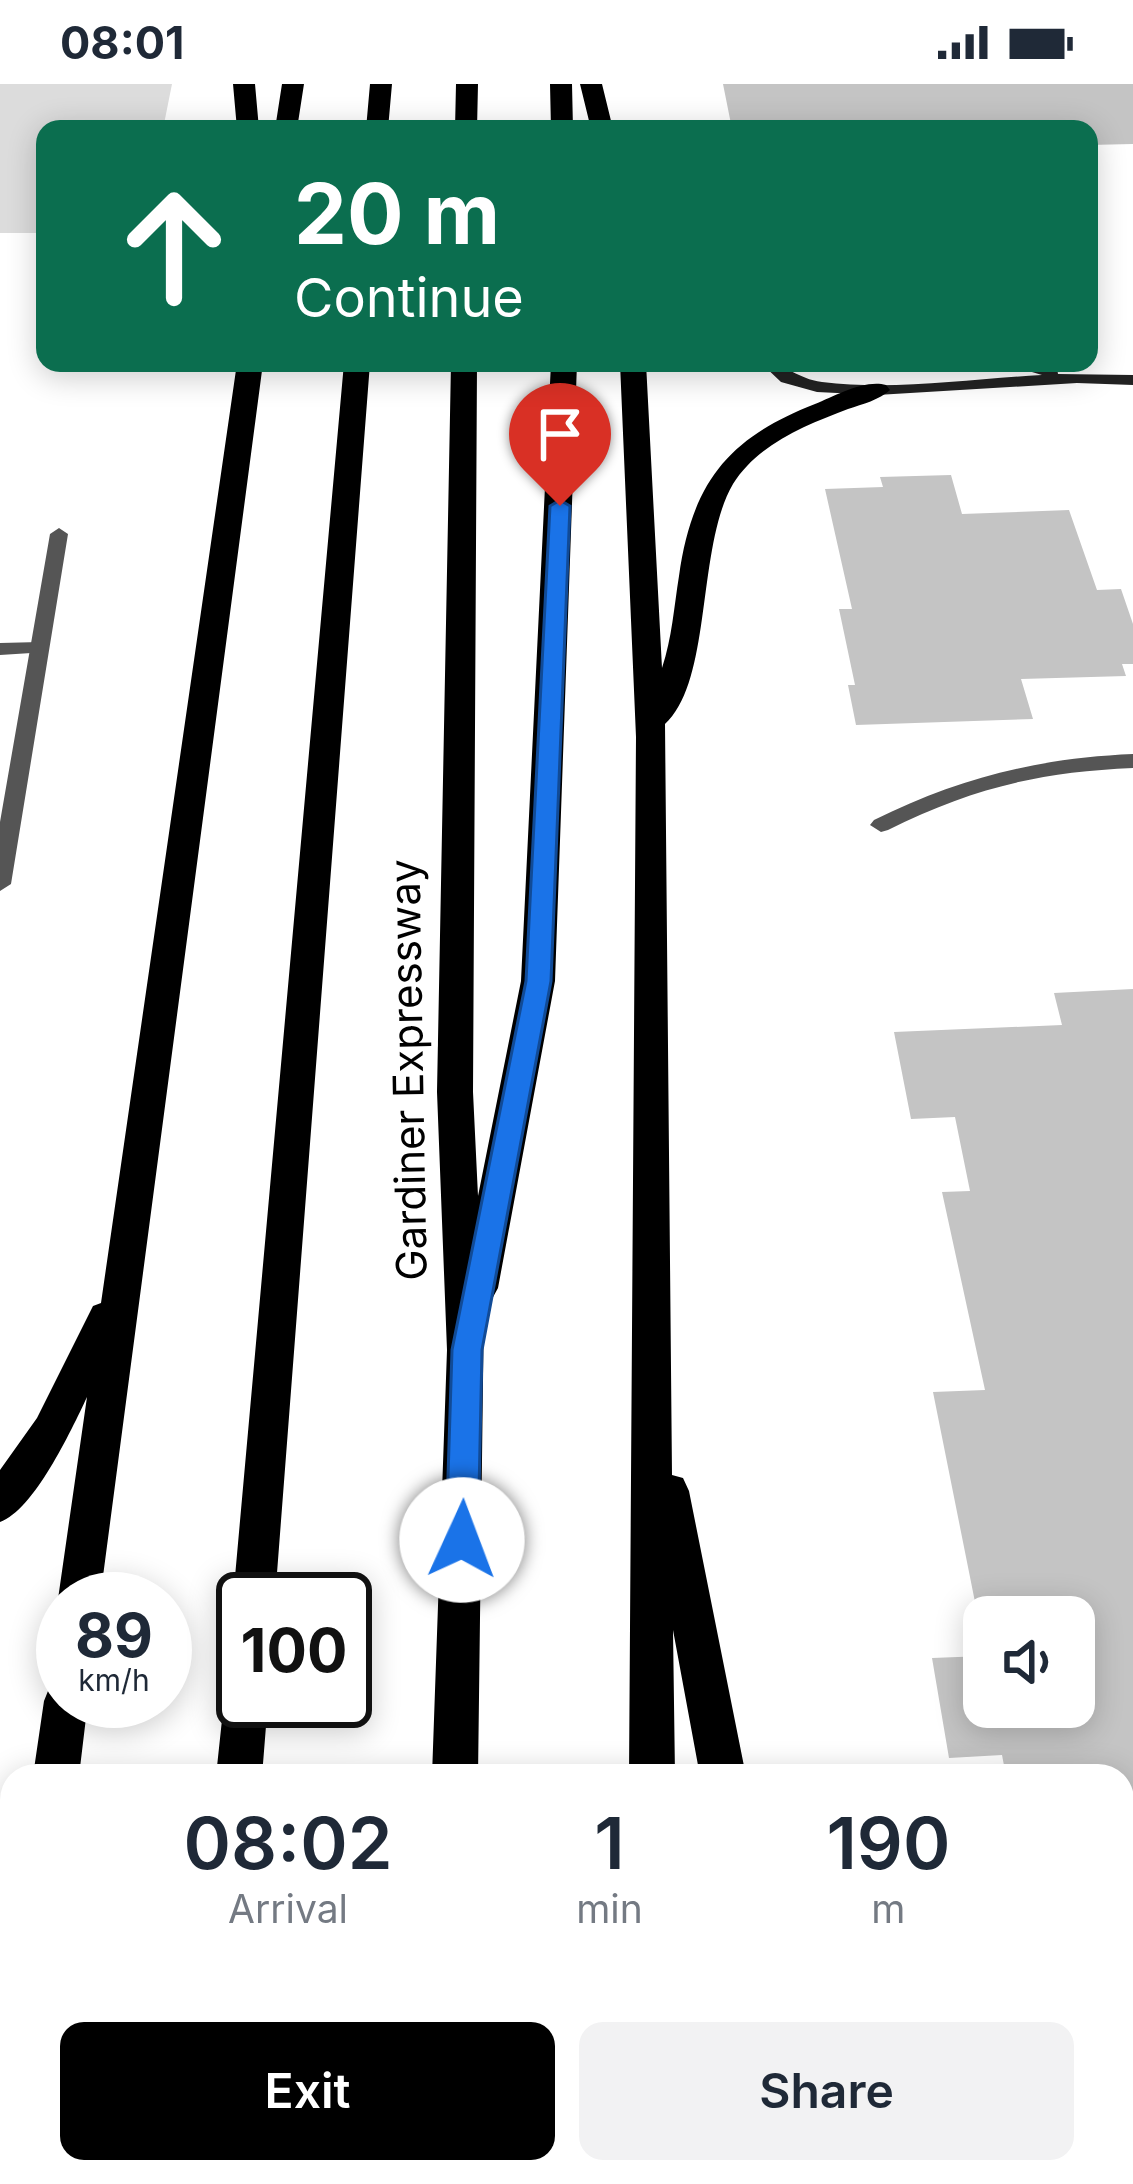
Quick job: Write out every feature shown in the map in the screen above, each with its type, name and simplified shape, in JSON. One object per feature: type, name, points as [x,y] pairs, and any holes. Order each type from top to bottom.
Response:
[{"type":"highway","points":[[244,84],[247,120]]},
{"type":"highway","points":[[287,120],[293,84]]},
{"type":"highway","points":[[378,120],[381,84]]},
{"type":"highway","points":[[466,120],[467,84]]},
{"type":"highway","points":[[561,84],[562,120]]},
{"type":"highway","points":[[591,84],[600,120]]},
{"type":"highway","points":[[84,1572],[249,372]]},
{"type":"highway","points":[[256,1572],[356,372]]},
{"type":"highway","name":"Gardiner Expressway","points":[[455,1764],[467,1350],[455,1092],[464,372]]},
{"type":"highway","points":[[467,1350],[538,981],[564,372]]},
{"type":"highway","points":[[633,372],[651,737],[652,1764]]},
{"type":"highway","points":[[651,737],[685,643],[695,537],[727,470],[762,440],[799,419],[877,390]]},
{"type":"highway","points":[[0,1504],[51,1430],[122,1286]]},
{"type":"highway","points":[[652,1409],[721,1764]]},
{"type":"highway","points":[[58,1764],[62,1728]]},
{"type":"highway","points":[[240,1764],[243,1728]]},
{"type":"street","points":[[783,372],[802,384],[877,390],[1077,378],[1133,380]]},
{"type":"street","points":[[1050,372],[1077,378]]},
{"type":"street","points":[[0,884],[59,534]]},
{"type":"street","points":[[0,649],[40,647]]},
{"type":"street","points":[[881,825],[993,775],[1133,761]]},
{"type":"shaded area","points":[[0,84],[172,84],[165,120],[36,120],[36,233],[0,233]]},
{"type":"building","points":[[723,84],[1133,84],[1133,144],[1098,145],[1098,120],[730,120]]},
{"type":"building","points":[[951,475],[962,514],[1069,510],[1097,590],[1121,589],[1133,624],[1133,664],[1122,664],[1126,676],[1021,679],[1033,719],[856,725],[848,685],[855,685],[839,609],[852,609],[825,489],[883,487],[880,477]]},
{"type":"building","points":[[1133,989],[1133,1764],[1004,1764],[1002,1755],[949,1758],[932,1658],[963,1657],[963,1728],[1095,1728],[1095,1596],[974,1596],[933,1392],[985,1390],[942,1192],[970,1191],[955,1117],[911,1119],[894,1032],[1062,1025],[1054,993]]},
{"type":"route","points":[[462,1540],[467,1350],[538,981],[560,506]]}]
